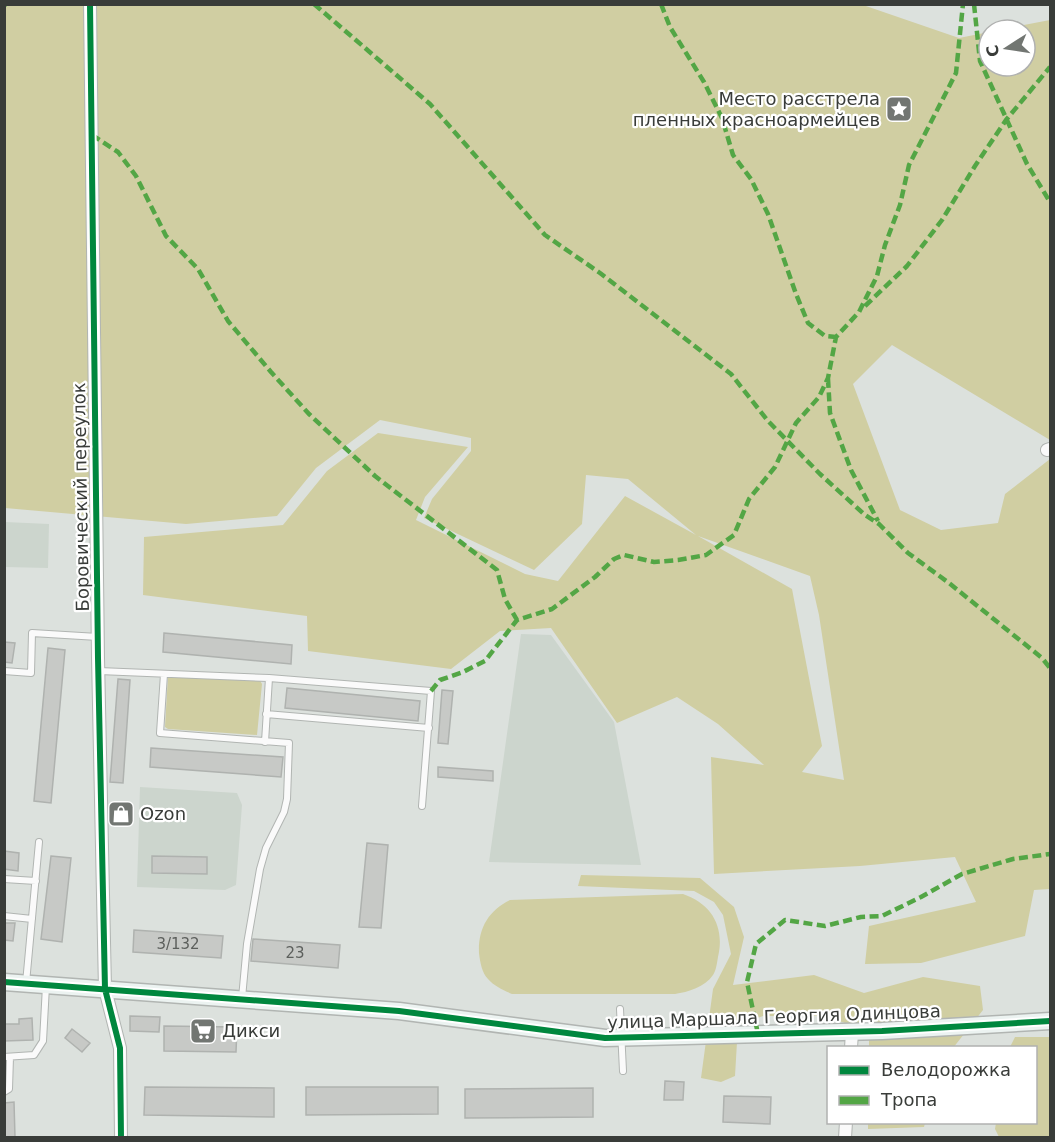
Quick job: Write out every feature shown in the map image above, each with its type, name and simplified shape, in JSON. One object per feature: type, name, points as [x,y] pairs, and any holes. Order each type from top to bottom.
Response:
[{"type":"street","name":"Боровический переулок","points":[[92,6],[98,637],[105,988],[120,1048],[121,1137]]},
{"type":"street","name":"улица Маршала Георгия Одинцова","points":[[4,982],[399,1011],[621,1038],[851,1040],[1050,1021]]},
{"type":"lane","points":[[4,671],[31,674],[32,633],[98,637]]},
{"type":"lane","points":[[99,671],[269,678],[431,691],[422,806]]},
{"type":"lane","points":[[164,674],[160,733],[289,743],[289,781],[284,812],[266,848],[260,869],[247,944],[242,999]]},
{"type":"lane","points":[[265,741],[269,678]]},
{"type":"lane","points":[[266,714],[429,728]]},
{"type":"lane","points":[[26,984],[39,842]]},
{"type":"lane","points":[[4,879],[36,881]]},
{"type":"lane","points":[[4,916],[32,919]]},
{"type":"lane","points":[[4,1092],[9,1089],[7,1057],[34,1055],[43,1041],[46,985]]},
{"type":"lane","points":[[620,1009],[623,1071]]},
{"type":"shaded area","points":[[4,5],[863,5],[959,38],[977,34],[977,78],[1037,78],[1037,22],[1050,20],[1050,440],[892,345],[853,384],[900,510],[941,530],[998,523],[1005,494],[1050,459],[1050,889],[1034,890],[1025,936],[921,963],[865,964],[869,926],[976,902],[955,857],[860,866],[714,874],[711,757],[764,765],[718,724],[677,697],[617,723],[551,628],[500,631],[451,669],[308,651],[307,616],[143,595],[144,537],[283,525],[327,471],[378,433],[468,447],[425,497],[416,520],[525,574],[558,581],[625,496],[696,535],[628,479],[586,475],[582,524],[534,570],[424,518],[432,499],[471,451],[471,438],[380,420],[316,468],[277,516],[186,524],[5,508]],"holes":[[[698,536],[810,576],[819,615],[844,780],[802,772],[822,746],[792,589]]]},
{"type":"shaded area","points":[[5,522],[49,524],[48,568],[5,567]]},
{"type":"shaded area","points":[[521,634],[551,635],[614,722],[641,865],[489,862]]},
{"type":"shaded area","points":[[168,676],[259,679],[262,684],[257,735],[168,729],[165,727]]},
{"type":"shaded area","points":[[140,787],[237,793],[242,805],[236,885],[225,890],[137,887]]},
{"type":"shaded area","points":[[581,875],[700,878],[734,907],[744,937],[733,985],[814,975],[864,993],[923,977],[980,986],[983,1010],[955,1046],[869,1046],[869,1031],[824,1016],[763,1016],[738,1025],[735,1076],[721,1082],[701,1078],[713,989],[731,954],[723,915],[714,902],[694,891],[578,886]]},
{"type":"shaded area","points":[[683,894],[693,898],[709,910],[720,936],[714,973],[706,983],[691,990],[675,994],[512,994],[493,984],[483,971],[479,953],[480,936],[490,915],[510,900]]},
{"type":"shaded area","points":[[1015,1037],[1050,1037],[1050,1137],[999,1137],[995,1129],[996,1124],[1037,1124],[1037,1046],[1010,1046]]},
{"type":"shaded area","points":[[868,1124],[925,1124],[924,1127],[868,1129]]},
{"type":"building","points":[[164,633],[292,645],[291,664],[163,652]]},
{"type":"building","points":[[4,642],[15,643],[12,663],[4,662]]},
{"type":"building","points":[[48,648],[65,650],[51,803],[34,801]]},
{"type":"building","points":[[118,679],[130,680],[123,783],[110,782]]},
{"type":"building","points":[[287,688],[420,701],[418,721],[285,708]]},
{"type":"building","points":[[442,690],[453,691],[448,744],[438,743]]},
{"type":"building","points":[[151,748],[283,757],[281,777],[150,767]]},
{"type":"building","points":[[438,767],[493,771],[493,781],[438,777]]},
{"type":"building","points":[[120,802],[130,803],[129,818],[119,817]]},
{"type":"building","points":[[367,843],[388,845],[381,928],[359,927]]},
{"type":"building","points":[[4,851],[19,853],[18,871],[4,869]]},
{"type":"building","points":[[51,856],[71,858],[62,942],[41,939]]},
{"type":"building","points":[[152,856],[207,857],[207,874],[152,873]]},
{"type":"building","points":[[4,923],[15,923],[13,941],[4,940]]},
{"type":"building","points":[[134,930],[223,936],[221,958],[133,952]]},
{"type":"building","points":[[253,939],[340,945],[338,968],[251,961]]},
{"type":"building","points":[[130,1016],[160,1017],[159,1032],[130,1031]]},
{"type":"building","points":[[32,1018],[33,1040],[4,1041],[4,1024],[19,1024],[19,1019]]},
{"type":"building","points":[[164,1026],[237,1027],[236,1052],[164,1051]]},
{"type":"building","points":[[72,1029],[90,1043],[82,1052],[65,1038]]},
{"type":"building","points":[[665,1081],[684,1082],[683,1100],[664,1100]]},
{"type":"building","points":[[145,1087],[274,1088],[274,1117],[144,1115]]},
{"type":"building","points":[[306,1087],[438,1087],[438,1114],[306,1115]]},
{"type":"building","points":[[593,1088],[593,1117],[465,1118],[465,1089]]},
{"type":"building","points":[[724,1096],[771,1097],[770,1124],[723,1122]]},
{"type":"building","points":[[14,1102],[15,1137],[4,1137],[4,1103]]},
{"type":"marked path","points":[[314,4],[430,104],[545,235],[600,273],[731,374],[768,421],[820,474],[865,515],[879,524],[908,553],[1042,658],[1050,668]]},
{"type":"marked path","points":[[661,4],[670,27],[704,82],[722,118],[733,155],[751,179],[768,214],[808,323],[825,336],[836,337]]},
{"type":"marked path","points":[[431,691],[440,680],[485,661],[517,620],[552,609],[595,577],[614,559],[624,555],[654,562],[706,555],[734,535],[749,499],[775,467],[796,423],[819,397],[828,378],[836,337],[859,312],[877,276],[885,245],[900,205],[909,165],[956,73],[963,4]]},
{"type":"marked path","points":[[974,4],[980,61],[1027,164],[1050,202]]},
{"type":"marked path","points":[[865,306],[907,266],[942,220],[1006,120],[1050,67]]},
{"type":"marked path","points":[[92,135],[118,152],[136,176],[166,236],[198,269],[228,321],[271,372],[309,414],[375,476],[497,570],[505,599],[517,620]]},
{"type":"marked path","points":[[828,379],[830,413],[851,470],[878,521]]},
{"type":"marked path","points":[[758,1034],[747,982],[756,944],[785,920],[825,926],[861,917],[882,916],[962,874],[1013,859],[1050,854]]},
{"type":"cycle path","points":[[90,4],[98,658],[105,989],[120,1048],[121,1138]]},
{"type":"cycle path","points":[[4,982],[399,1011],[605,1038],[882,1031],[1050,1021]]},
{"type":"place","name":"Место расстрела пленных красноармейцев","points":[[899,109]]},
{"type":"place","name":"Ozon","points":[[121,814]]},
{"type":"place","name":"Дикси","points":[[203,1031]]}]
